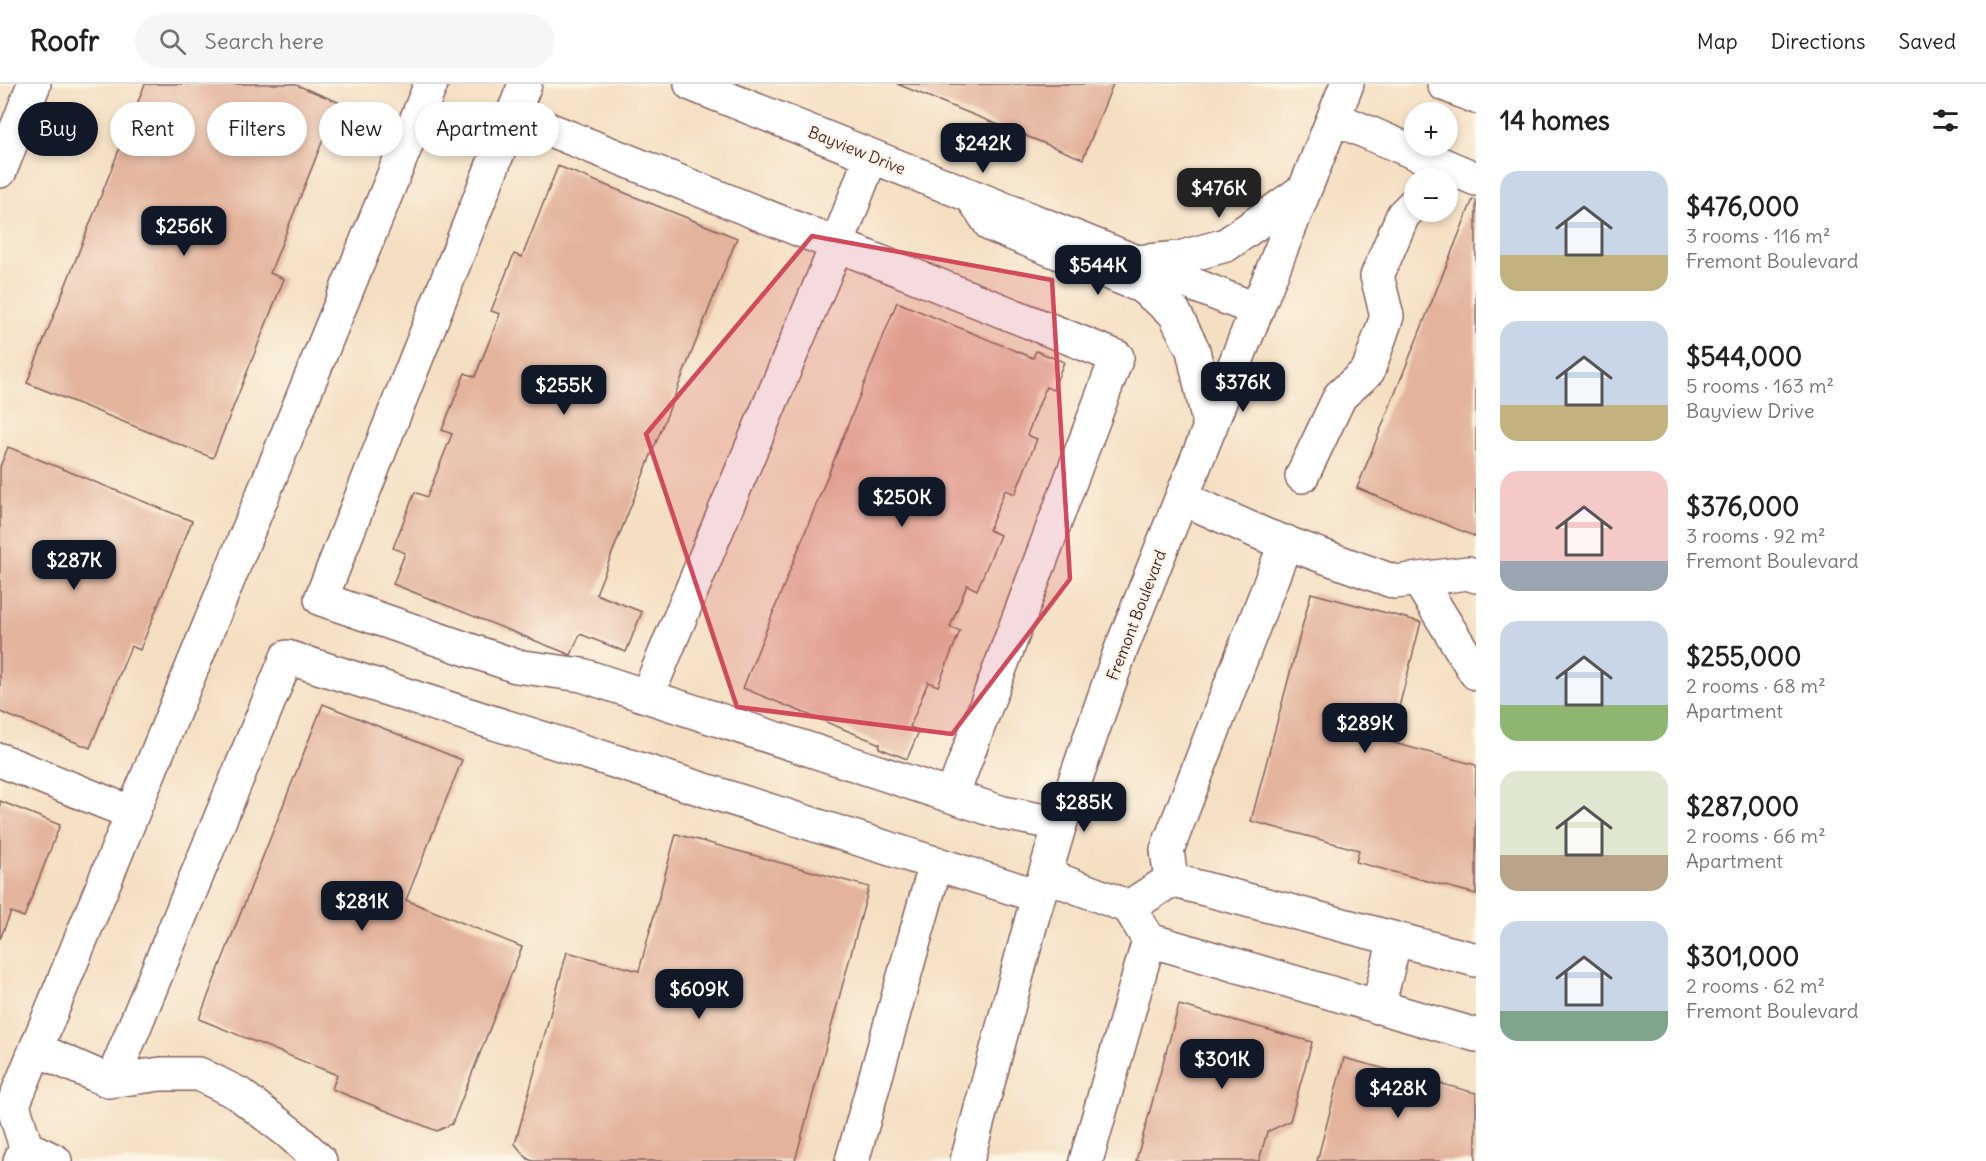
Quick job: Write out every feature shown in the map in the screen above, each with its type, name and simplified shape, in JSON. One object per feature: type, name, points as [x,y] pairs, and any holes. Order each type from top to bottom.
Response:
[{"type":"main road","points":[[0,171],[34,84]]},
{"type":"main road","points":[[55,1161],[23,1154],[13,1105],[430,84]]},
{"type":"main road","points":[[518,102],[525,84]]},
{"type":"main road","name":"Bayview Drive","points":[[691,84],[1257,310]]},
{"type":"main road","name":"Fremont Boulevard","points":[[967,1161],[1060,824],[1120,652],[1347,84]]},
{"type":"main road","points":[[1334,118],[1429,168]]},
{"type":"main road","points":[[559,133],[1117,357],[952,796]]},
{"type":"main road","points":[[497,156],[321,599],[516,666],[582,675],[1003,813],[1060,824]]},
{"type":"main road","points":[[647,696],[837,245],[871,156]]},
{"type":"main road","points":[[1458,175],[1476,179]]},
{"type":"main road","points":[[1137,262],[1179,258],[1226,245],[1305,189]]},
{"type":"main road","points":[[972,197],[991,225],[1141,286],[1174,312],[1193,350],[1210,428]]},
{"type":"main road","points":[[1302,476],[1340,396],[1368,371],[1387,316],[1377,276],[1404,214]]},
{"type":"main road","points":[[1182,498],[1286,542],[1395,582],[1468,573],[1476,576]]},
{"type":"main road","points":[[1171,880],[1167,849],[1286,542]]},
{"type":"main road","points":[[1418,579],[1476,673]]},
{"type":"main road","points":[[109,1081],[117,1069],[287,657],[936,863],[1042,885],[1129,907],[1149,940],[1476,1035]]},
{"type":"main road","points":[[0,760],[132,813]]},
{"type":"main road","points":[[852,1161],[936,863]]},
{"type":"main road","points":[[1129,907],[1171,880],[1476,960]]},
{"type":"main road","points":[[1378,1007],[1395,939]]},
{"type":"main road","points":[[1086,1161],[1149,940]]},
{"type":"main road","points":[[36,1049],[109,1081],[161,1074],[199,1074],[239,1094],[291,1134],[320,1161]]},
{"type":"highlighted area","points":[[812,236],[1052,280],[1070,579],[952,734],[737,707],[646,434]]},
{"type":"building","points":[[145,84],[294,84],[338,102],[319,102],[319,150],[270,273],[284,279],[213,458],[27,383],[117,156],[195,156],[195,102],[138,102]]},
{"type":"building","points":[[897,84],[1113,84],[1083,159]]},
{"type":"building","points":[[558,166],[737,238],[596,594],[642,612],[626,652],[580,634],[571,655],[393,584],[405,553],[393,548],[415,492],[427,497],[452,434],[442,430],[465,373],[475,377],[500,314],[491,311],[514,254],[522,257]]},
{"type":"building","points":[[1473,199],[1476,200],[1476,537],[1357,488]]},
{"type":"building","points":[[897,302],[1033,358],[1036,351],[1064,362],[1053,390],[1046,387],[1027,435],[1037,439],[1015,494],[1005,490],[989,530],[1000,535],[977,590],[967,585],[950,627],[960,631],[938,686],[928,682],[910,727],[919,731],[907,759],[879,748],[880,744],[743,688]]},
{"type":"building","points":[[8,447],[192,521],[140,650],[131,646],[90,748],[0,712],[0,467]]},
{"type":"building","points":[[1311,593],[1421,622],[1390,742],[1476,765],[1476,894],[1356,862],[1359,850],[1251,821]]},
{"type":"building","points":[[323,704],[462,760],[406,900],[522,947],[452,1124],[437,1131],[332,1089],[337,1075],[199,1019]]},
{"type":"building","points":[[0,801],[60,825],[24,917],[11,912],[0,939]]},
{"type":"building","points":[[676,834],[869,887],[795,1161],[533,1161],[528,1159],[515,1144],[567,952],[639,971]]},
{"type":"building","points":[[1179,1005],[1312,1042],[1290,1121],[1267,1132],[1259,1161],[1136,1161]]},
{"type":"building","points":[[1344,1058],[1476,1093],[1476,1161],[1317,1161]]}]
